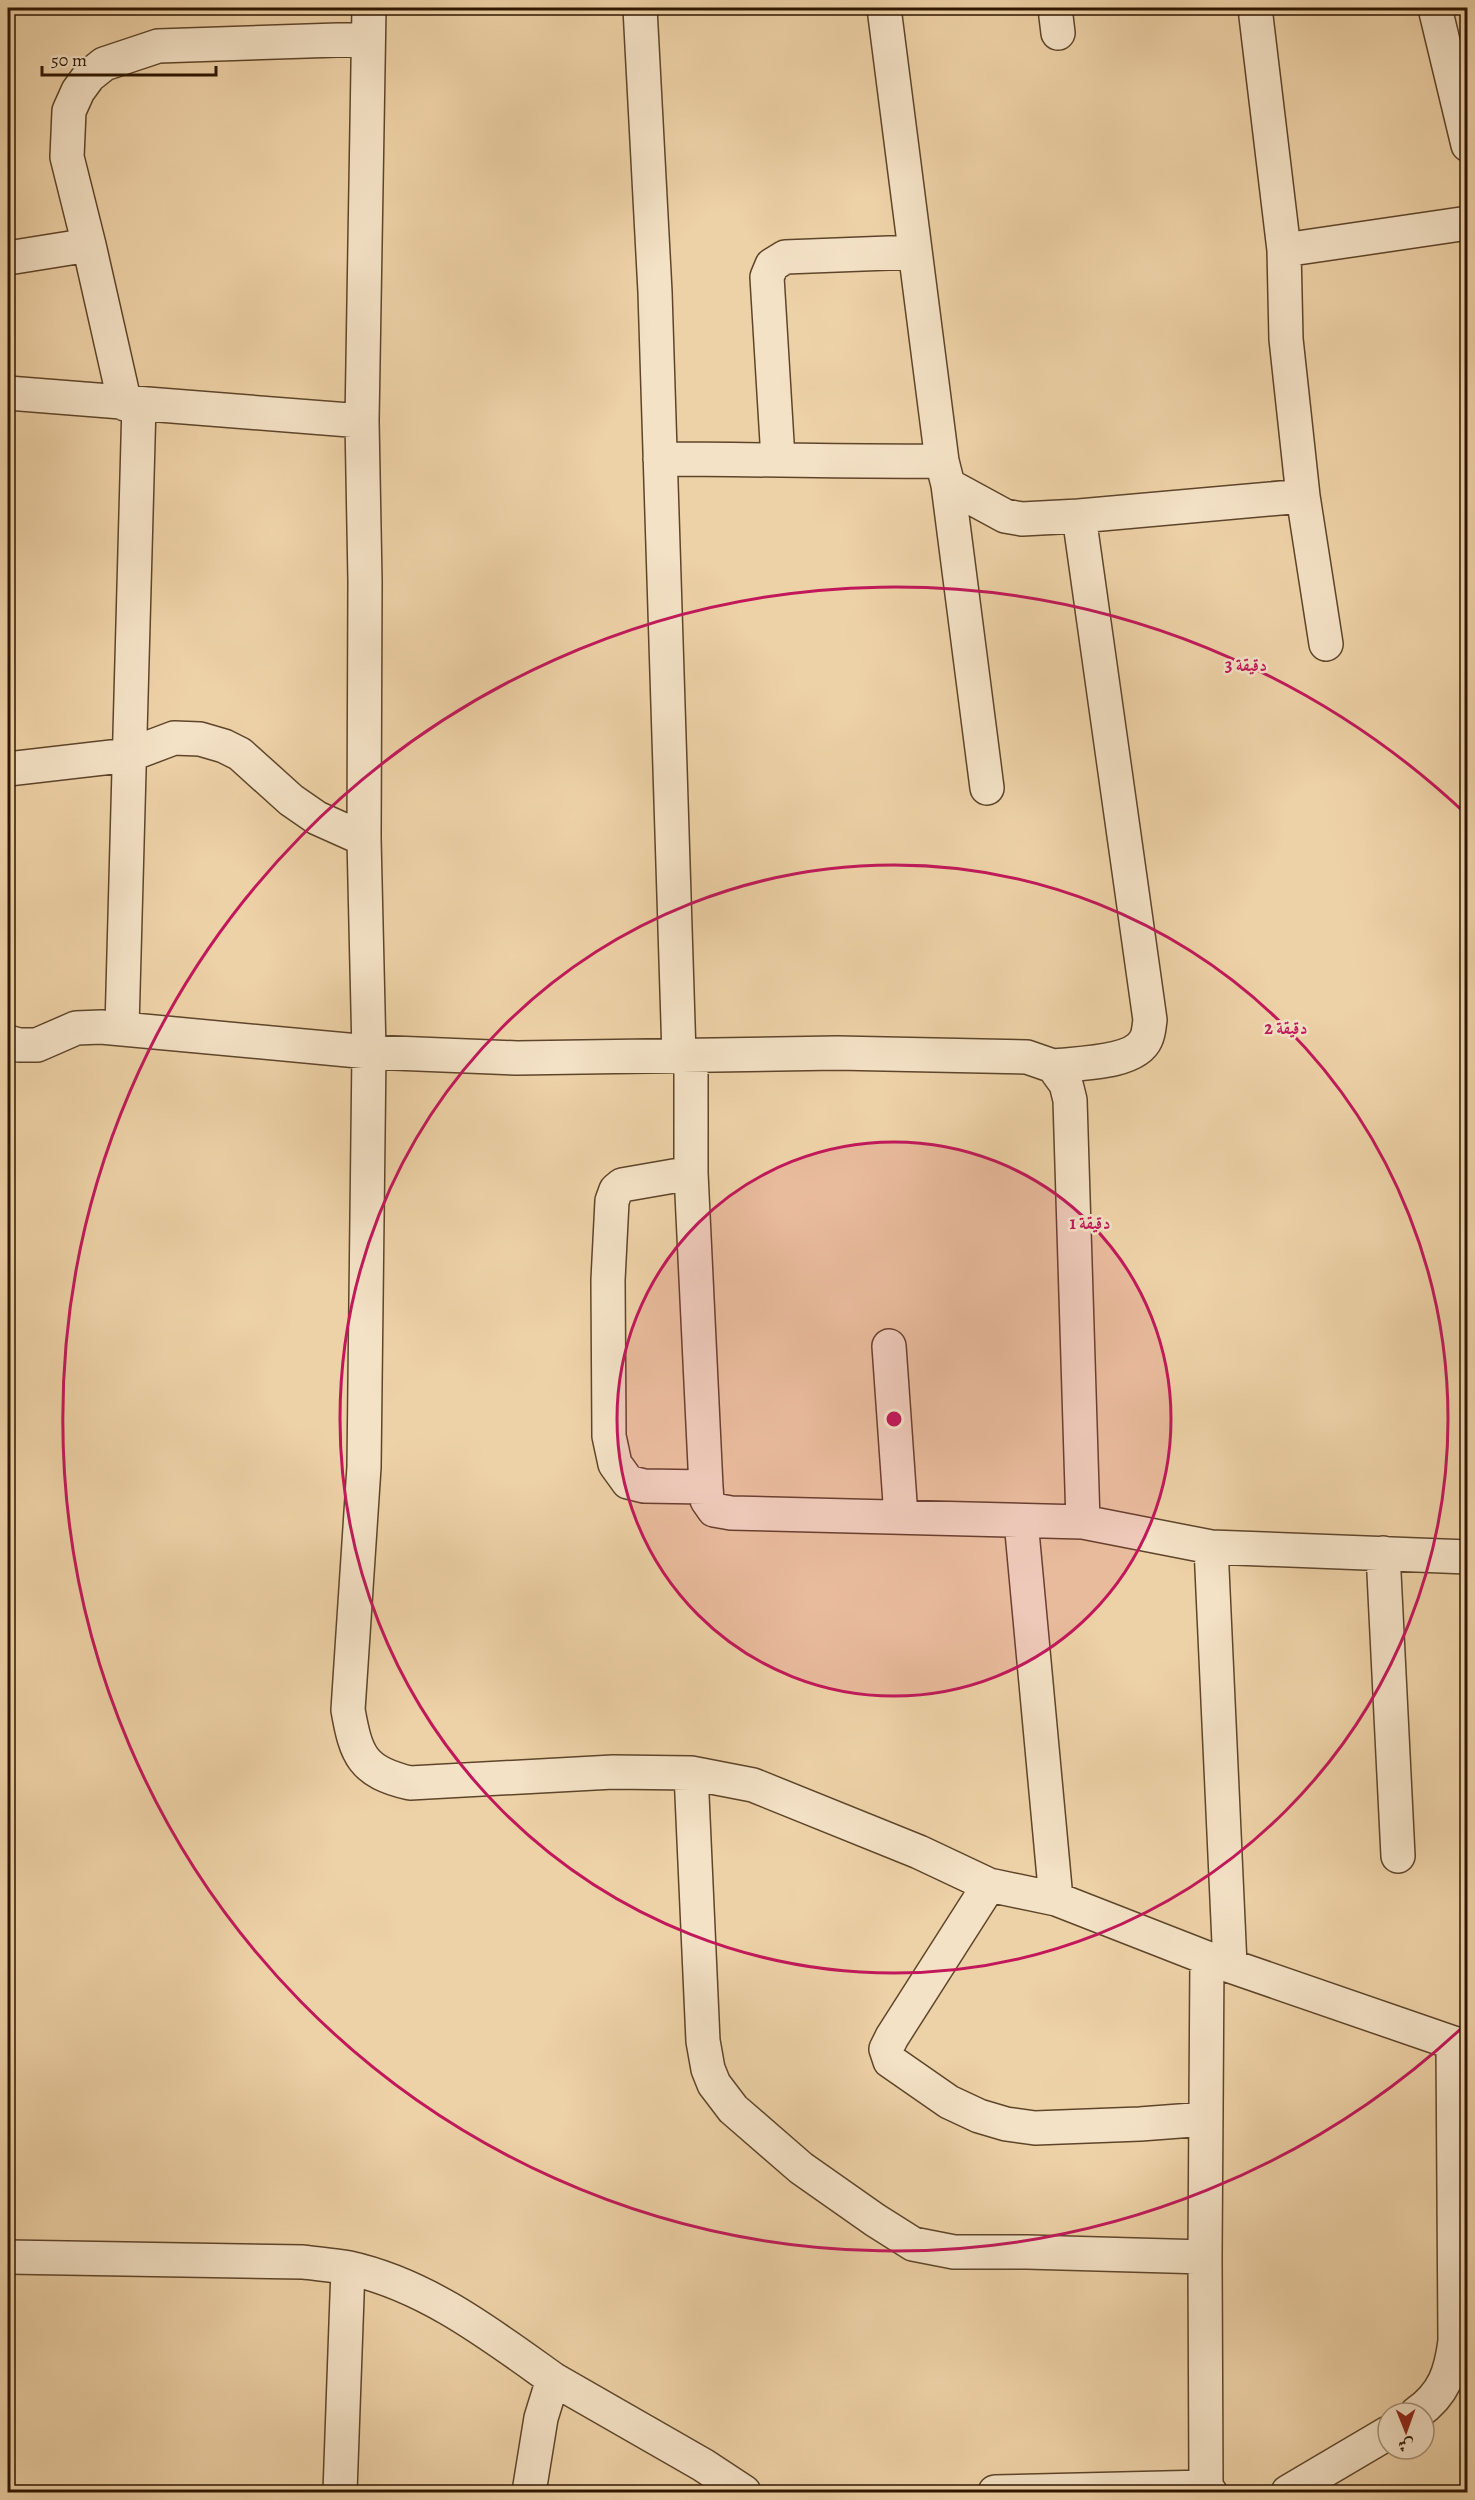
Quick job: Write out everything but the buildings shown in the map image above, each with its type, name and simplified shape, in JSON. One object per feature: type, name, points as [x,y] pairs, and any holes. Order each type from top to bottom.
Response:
[{"type":"street","points":[[639,8],[655,292],[685,1055],[707,1500],[714,1510],[731,1513],[1083,1522],[1211,1547],[1467,1557]]},
{"type":"street","points":[[884,8],[987,788]]},
{"type":"street","points":[[1255,8],[1284,250],[1286,339],[1303,496],[1326,644]]},
{"type":"street","points":[[1435,8],[1460,77],[1467,145]]},
{"type":"street","points":[[122,1027],[129,755],[132,404],[67,158],[69,111],[78,91],[89,76],[104,64],[158,46],[368,23],[362,421],[364,839],[369,1052],[364,1467],[348,1710],[353,1740],[365,1761],[385,1777],[410,1783],[566,1773],[691,1773],[753,1785],[919,1852],[989,1885],[1056,1899],[1218,1962],[1460,2045],[1455,2341],[1451,2369],[1432,2401]]},
{"type":"street","points":[[1284,250],[1467,223]]},
{"type":"street","points":[[8,258],[89,245]]},
{"type":"street","points":[[778,459],[767,277],[772,265],[785,257],[915,252]]},
{"type":"street","points":[[8,393],[362,421]]},
{"type":"street","points":[[660,459],[778,459],[945,473],[1005,516],[1022,519],[1303,496]]},
{"type":"street","points":[[8,1042],[19,1045],[37,1045],[76,1028],[122,1027],[369,1052],[518,1058],[837,1053],[1027,1057],[1053,1066],[1112,1059],[1130,1054],[1146,1040],[1150,1020],[1079,516]]},
{"type":"street","points":[[8,769],[129,755],[174,738],[200,739],[224,746],[240,754],[291,800],[317,818],[364,839]]},
{"type":"street","points":[[1053,1066],[1066,1084],[1073,1127],[1073,1252],[1083,1522]]},
{"type":"street","points":[[691,1173],[622,1185],[616,1190],[612,1201],[608,1280],[609,1436],[615,1464],[628,1482],[644,1486],[706,1487]]},
{"type":"street","points":[[889,1347],[901,1517]]},
{"type":"street","points":[[1021,1521],[1056,1899]]},
{"type":"street","points":[[995,2493],[1208,2490],[1204,2257],[1206,2119],[1218,1962],[1211,1547]]},
{"type":"street","points":[[1383,1553],[1398,1856]]},
{"type":"street","points":[[691,1773],[703,2041],[708,2069],[714,2084],[733,2109],[801,2168],[875,2220],[914,2244],[954,2252],[1204,2257]]},
{"type":"street","points":[[989,1885],[892,2037],[886,2049],[890,2061],[949,2102],[1006,2124],[1035,2128],[1206,2119]]},
{"type":"street","points":[[8,2257],[303,2262],[348,2268],[385,2278],[434,2300],[494,2336],[553,2379],[704,2479],[744,2493]]},
{"type":"street","points":[[340,2493],[348,2268]]},
{"type":"street","points":[[529,2493],[541,2418],[553,2379]]},
{"type":"street","points":[[1288,2493],[1376,2440]]}]
